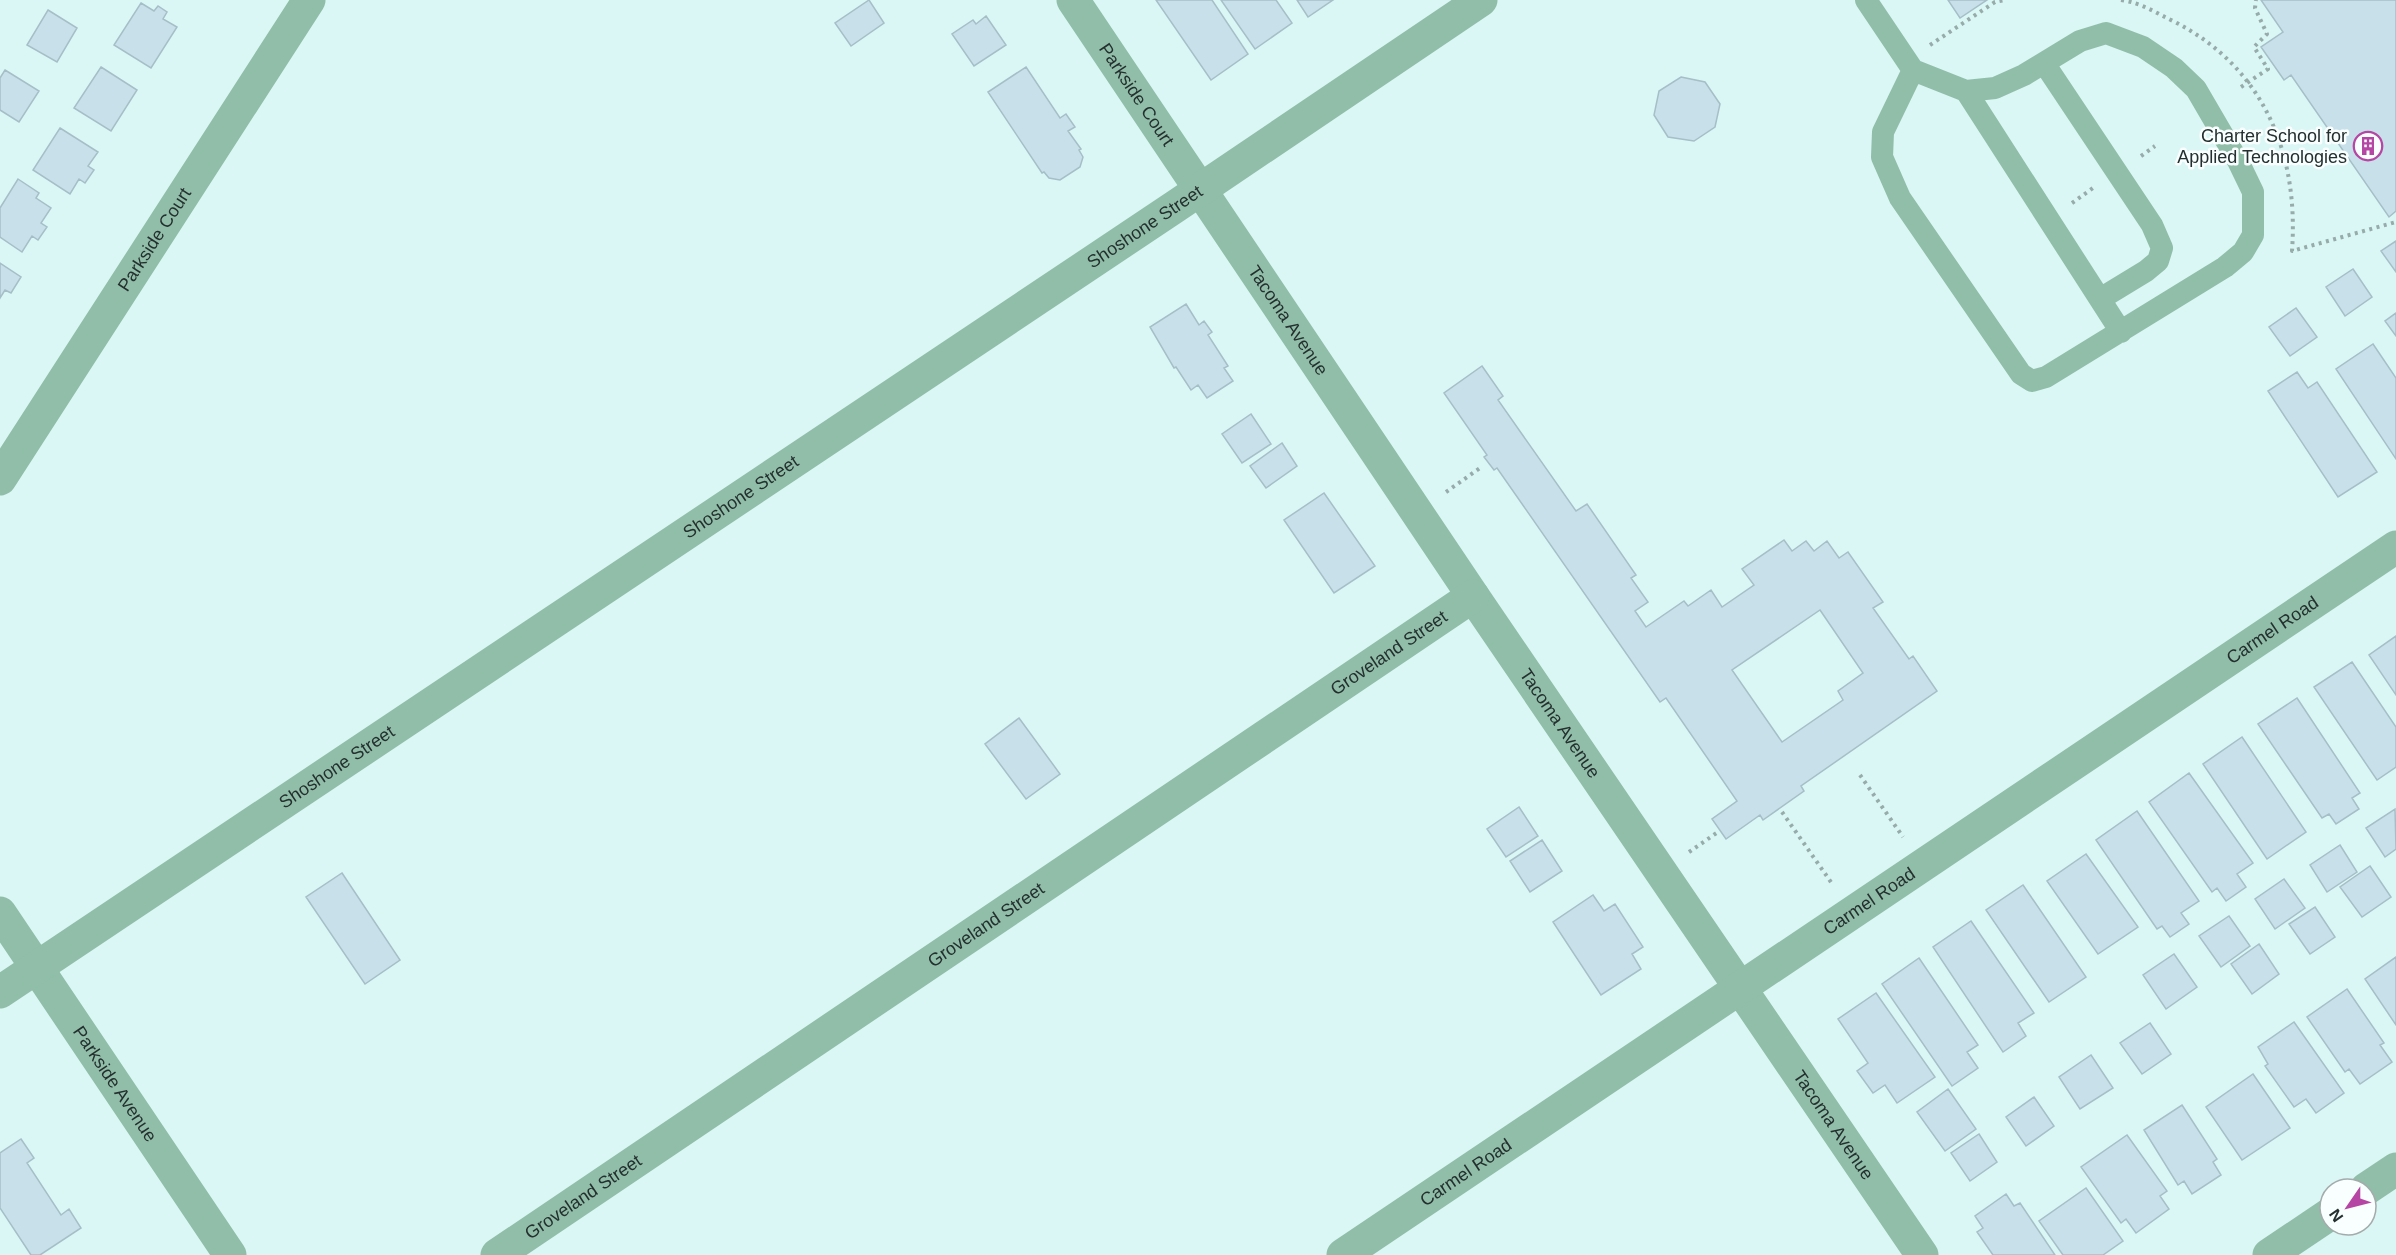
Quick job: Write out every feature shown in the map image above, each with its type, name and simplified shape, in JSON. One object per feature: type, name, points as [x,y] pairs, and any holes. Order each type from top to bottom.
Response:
[{"type":"street","name":"Parkside Court","points":[[0,479],[309,0]]},
{"type":"street","name":"Parkside Court","points":[[1073,0],[1201,190]]},
{"type":"street","name":"Shoshone Street","points":[[0,992],[1201,190],[1481,0]]},
{"type":"street","name":"Tacoma Avenue","points":[[1201,190],[1473,596],[1922,1255]]},
{"type":"street","name":"Carmel Road","points":[[1343,1255],[2396,547]]},
{"type":"street","name":"Groveland Street","points":[[497,1255],[1473,596]]},
{"type":"street","name":"Parkside Avenue","points":[[0,913],[230,1255]]},
{"type":"street","points":[[2378,1182],[2396,1169]]},
{"type":"street","points":[[2269,1255],[2318,1222]]},
{"type":"lane","points":[[1866,0],[1913,70],[1966,91],[1995,88],[2044,63],[2080,41],[2106,33],[2143,47],[2174,68],[2196,89],[2238,161],[2253,192],[2253,235],[2243,252],[2225,267],[2121,332],[2046,376],[2032,381],[2021,374],[1900,198],[1882,157],[1883,132],[1913,70]]},
{"type":"lane","points":[[2044,63],[2152,225],[2162,248],[2158,261],[2146,271],[2100,298]]},
{"type":"lane","points":[[1966,91],[2121,332]]},
{"type":"path","points":[[1932,44],[1995,2],[2005,0]]},
{"type":"path","points":[[2241,87],[2268,69],[2254,48],[2267,34],[2255,8],[2256,0]]},
{"type":"path","points":[[2140,156],[2155,146]]},
{"type":"path","points":[[2066,206],[2096,186]]},
{"type":"path","points":[[2292,251],[2396,222]]},
{"type":"path","points":[[1449,490],[1480,468]]},
{"type":"path","points":[[1860,775],[1901,834]]},
{"type":"path","points":[[1782,812],[1830,881]]},
{"type":"path","points":[[1690,851],[1718,832]]},
{"type":"building","points":[[869,0],[884,23],[851,46],[835,23]]},
{"type":"building","points":[[1156,0],[1212,0],[1248,54],[1211,80]]},
{"type":"building","points":[[1221,0],[1276,0],[1292,23],[1255,49]]},
{"type":"building","points":[[1297,0],[1333,0],[1308,17]]},
{"type":"building","points":[[1948,0],[1987,0],[1960,18]]},
{"type":"building","name":"Charter School for Applied Technologies","points":[[2261,0],[2396,0],[2396,211],[2389,217],[2291,75],[2284,80],[2261,47],[2283,32]]},
{"type":"building","points":[[141,3],[154,11],[158,6],[167,12],[163,19],[177,27],[151,68],[114,45]]},
{"type":"building","points":[[48,10],[77,28],[57,62],[27,45]]},
{"type":"building","points":[[986,16],[1006,45],[974,66],[952,34],[973,20],[976,24]]},
{"type":"building","points":[[101,67],[137,90],[111,131],[74,108]]},
{"type":"building","points":[[1026,67],[1060,118],[1066,114],[1075,127],[1068,131],[1081,149],[1079,150],[1083,157],[1080,167],[1060,180],[1049,178],[1044,172],[1042,173],[988,92]]},
{"type":"building","points":[[5,70],[39,91],[19,122],[0,110],[0,78]]},
{"type":"building","points":[[1681,77],[1705,82],[1720,104],[1715,127],[1694,141],[1668,137],[1654,115],[1659,91]]},
{"type":"building","points":[[60,128],[98,152],[88,166],[94,170],[85,183],[79,179],[70,194],[33,170]]},
{"type":"building","points":[[18,179],[39,193],[36,198],[51,208],[41,223],[47,227],[38,240],[32,236],[22,252],[0,237],[0,208]]},
{"type":"building","points":[[2396,241],[2396,272],[2381,251]]},
{"type":"building","points":[[0,263],[21,277],[11,293],[5,290],[0,298]]},
{"type":"building","points":[[2353,269],[2372,297],[2345,316],[2326,287]]},
{"type":"building","points":[[1186,304],[1199,325],[1204,321],[1212,332],[1208,335],[1228,366],[1224,368],[1233,381],[1207,398],[1198,385],[1191,390],[1176,367],[1174,368],[1150,327]]},
{"type":"building","points":[[2296,308],[2317,337],[2290,356],[2269,327]]},
{"type":"building","points":[[2396,313],[2396,336],[2385,321]]},
{"type":"building","points":[[2373,344],[2396,378],[2396,459],[2336,369]]},
{"type":"building","points":[[1482,366],[1503,396],[1498,400],[1576,511],[1587,504],[1636,575],[1631,578],[1648,602],[1635,611],[1646,627],[1684,601],[1688,606],[1711,590],[1722,607],[1754,585],[1742,569],[1784,540],[1792,551],[1806,541],[1814,551],[1827,541],[1839,558],[1848,552],[1883,602],[1873,608],[1909,659],[1913,656],[1937,691],[1801,786],[1804,791],[1763,820],[1760,815],[1726,839],[1712,819],[1737,801],[1666,698],[1660,702],[1497,468],[1494,470],[1484,457],[1487,455],[1444,393]],"holes":[[[1820,610],[1863,673],[1838,691],[1843,700],[1782,742],[1732,670]]]},
{"type":"building","points":[[2297,372],[2308,388],[2317,382],[2377,472],[2338,497],[2268,391]]},
{"type":"building","points":[[1251,414],[1271,444],[1242,463],[1222,434]]},
{"type":"building","points":[[1282,443],[1297,466],[1266,488],[1250,466]]},
{"type":"building","points":[[1324,493],[1375,566],[1334,593],[1284,520]]},
{"type":"building","points":[[2396,636],[2396,695],[2369,655]]},
{"type":"building","points":[[2352,662],[2396,727],[2396,767],[2377,780],[2314,687]]},
{"type":"building","points":[[2297,698],[2360,793],[2352,798],[2359,809],[2336,824],[2329,814],[2322,818],[2258,724]]},
{"type":"building","points":[[1019,718],[1060,774],[1026,799],[985,744]]},
{"type":"building","points":[[2242,737],[2306,832],[2267,859],[2203,764]]},
{"type":"building","points":[[2189,773],[2253,863],[2237,874],[2246,887],[2226,901],[2217,888],[2212,892],[2149,802]]},
{"type":"building","points":[[1519,807],[1538,836],[1506,857],[1487,829]]},
{"type":"building","points":[[2395,809],[2396,849],[2385,857],[2366,828]]},
{"type":"building","points":[[2137,811],[2199,901],[2181,913],[2189,924],[2170,937],[2162,926],[2157,929],[2096,840]]},
{"type":"building","points":[[1542,840],[1562,871],[1530,892],[1510,861]]},
{"type":"building","points":[[2340,845],[2357,872],[2327,892],[2310,865]]},
{"type":"building","points":[[2086,854],[2138,927],[2098,954],[2047,881]]},
{"type":"building","points":[[2370,866],[2391,897],[2362,917],[2340,887]]},
{"type":"building","points":[[342,873],[400,960],[365,984],[306,897]]},
{"type":"building","points":[[2284,879],[2305,908],[2275,929],[2255,899]]},
{"type":"building","points":[[2023,885],[2086,977],[2049,1002],[1986,910]]},
{"type":"building","points":[[1593,895],[1604,911],[1615,904],[1643,947],[1632,954],[1641,969],[1601,995],[1553,922]]},
{"type":"building","points":[[2315,907],[2335,937],[2310,954],[2289,924]]},
{"type":"building","points":[[2229,916],[2250,946],[2221,967],[2199,936]]},
{"type":"building","points":[[1971,921],[2034,1013],[2018,1023],[2026,1036],[2003,1052],[1933,947]]},
{"type":"building","points":[[2259,944],[2279,974],[2252,994],[2231,964]]},
{"type":"building","points":[[2174,954],[2197,987],[2166,1009],[2143,975]]},
{"type":"building","points":[[2396,957],[2396,1025],[2365,979]]},
{"type":"building","points":[[1919,958],[1978,1045],[1967,1052],[1978,1068],[1952,1086],[1882,984]]},
{"type":"building","points":[[2347,989],[2384,1043],[2380,1045],[2392,1062],[2360,1084],[2349,1069],[2345,1072],[2307,1017]]},
{"type":"building","points":[[1876,993],[1935,1077],[1897,1103],[1885,1085],[1873,1093],[1857,1071],[1868,1063],[1838,1019]]},
{"type":"building","points":[[2294,1022],[2344,1093],[2316,1113],[2306,1099],[2294,1107],[2265,1066],[2268,1064],[2258,1047]]},
{"type":"building","points":[[2150,1023],[2171,1054],[2142,1074],[2120,1043]]},
{"type":"building","points":[[2091,1055],[2113,1088],[2080,1109],[2059,1077]]},
{"type":"building","points":[[2253,1074],[2290,1128],[2242,1160],[2206,1107]]},
{"type":"building","points":[[1948,1089],[1976,1129],[1945,1151],[1917,1112]]},
{"type":"building","points":[[2034,1097],[2054,1126],[2026,1146],[2006,1117]]},
{"type":"building","points":[[2182,1105],[2217,1159],[2213,1162],[2221,1175],[2192,1194],[2184,1181],[2178,1185],[2144,1130]]},
{"type":"building","points":[[1979,1134],[1997,1162],[1970,1181],[1951,1153]]},
{"type":"building","points":[[2127,1135],[2167,1191],[2160,1196],[2169,1209],[2136,1233],[2126,1219],[2121,1223],[2081,1167]]},
{"type":"building","points":[[21,1139],[34,1158],[27,1163],[61,1215],[69,1209],[81,1228],[40,1255],[31,1255],[0,1208],[0,1153]]},
{"type":"building","points":[[2086,1188],[2123,1241],[2103,1255],[2063,1255],[2039,1221]]},
{"type":"building","points":[[2006,1194],[2014,1206],[2020,1203],[2055,1255],[1993,1255],[1977,1232],[1983,1228],[1975,1216]]},
{"type":"place","name":"Charter School for Applied Technologies","points":[[2368,146]]}]
